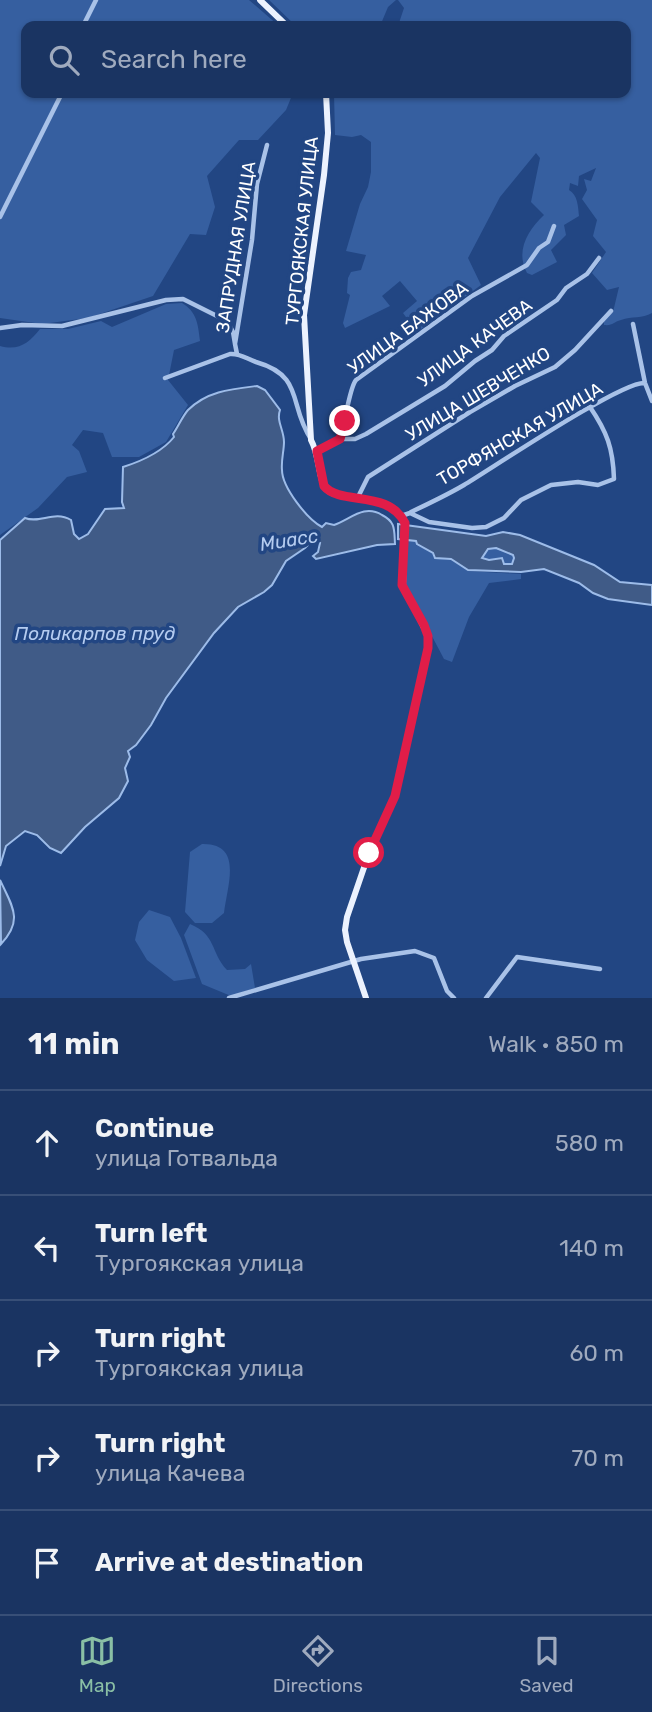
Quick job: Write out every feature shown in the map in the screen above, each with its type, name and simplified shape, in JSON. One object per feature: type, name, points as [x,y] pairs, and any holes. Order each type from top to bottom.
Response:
[{"type":"main road","points":[[260,0],[282,21]]},
{"type":"main road","name":"ТУРГОЯКСКАЯ УЛИЦА","points":[[326,98],[328,133],[324,175],[304,315],[311,440],[317,451],[321,478],[328,491],[335,495],[358,497],[384,505],[403,519]]},
{"type":"main road","points":[[366,998],[347,942],[347,917],[369,853],[395,796],[428,648],[424,625],[402,585],[403,519]]},
{"type":"street","points":[[86,21],[96,0]]},
{"type":"street","points":[[0,217],[60,98]]},
{"type":"street","name":"ЗАПРУДНАЯ УЛИЦА","points":[[237,354],[235,344],[252,240],[257,184],[267,145]]},
{"type":"street","name":"УЛИЦА БАЖОВА","points":[[340,439],[347,417],[351,385],[356,380],[472,296],[527,265],[539,248],[548,242],[554,226]]},
{"type":"street","name":"УЛИЦА КАЧЕВА","points":[[317,451],[340,439],[355,439],[366,434],[445,386],[492,350],[504,336],[557,300],[566,288],[587,274],[599,258]]},
{"type":"street","points":[[0,328],[22,325],[62,326],[166,300],[183,299],[227,321],[235,344]]},
{"type":"street","name":"УЛИЦА ШЕВЧЕНКО","points":[[358,497],[368,477],[470,412],[555,367],[575,350],[611,311]]},
{"type":"street","points":[[632,324],[652,401]]},
{"type":"street","name":"ЗАПРУДНАЯ УЛИЦА","points":[[165,379],[237,354],[270,366],[283,373],[290,382],[304,430],[311,440]]},
{"type":"street","name":"ТОРФЯНСКАЯ УЛИЦА","points":[[403,519],[629,386],[639,382],[649,387]]},
{"type":"street","points":[[410,513],[429,522],[472,528],[486,527],[504,518],[520,500],[551,485],[578,482],[598,485],[614,479],[613,457],[605,428],[590,407]]},
{"type":"street","points":[[229,998],[353,961],[415,951],[434,958],[447,991],[454,998]]},
{"type":"street","points":[[486,998],[517,957],[600,969]]},
{"type":"street","points":[[249,998],[256,990]]},
{"type":"shaded area","points":[[0,0],[249,0],[273,21],[21,21],[21,98],[291,98],[286,110],[258,140],[239,140],[207,176],[215,207],[206,235],[190,234],[153,296],[88,318],[42,324],[0,318]]},
{"type":"shaded area","points":[[269,0],[396,0],[388,7],[382,21],[291,21]]},
{"type":"shaded area","points":[[398,0],[652,0],[652,313],[604,325],[604,320],[613,312],[619,287],[607,290],[592,273],[606,252],[593,236],[597,220],[582,199],[587,190],[584,179],[591,181],[596,168],[579,176],[578,186],[570,183],[569,190],[576,198],[579,216],[564,225],[566,235],[551,250],[557,262],[532,275],[527,273],[522,257],[525,241],[544,215],[531,202],[540,158],[536,153],[500,197],[468,258],[481,285],[417,332],[403,313],[417,301],[400,281],[382,296],[390,306],[345,328],[343,323],[350,295],[347,293],[348,278],[351,272],[361,270],[366,255],[346,251],[368,187],[371,142],[361,135],[335,135],[334,98],[631,98],[631,21],[400,21],[404,8]]},
{"type":"shaded area","points":[[182,303],[194,314],[200,341],[174,350],[168,380],[188,405],[166,442],[139,457],[112,457],[103,433],[83,430],[72,445],[79,451],[87,472],[67,477],[38,508],[0,535],[0,346],[23,345],[40,329],[68,329],[101,321],[112,327],[166,304]]},
{"type":"shaded area","points":[[407,539],[416,541],[416,545],[433,553],[434,558],[451,560],[468,571],[521,574],[521,579],[489,583],[469,617],[452,662],[444,659],[405,585]]},
{"type":"shaded area","points":[[496,548],[513,555],[512,564],[481,559],[488,549]]},
{"type":"shaded area","points":[[202,844],[224,851],[230,868],[224,913],[212,923],[195,923],[185,912],[190,852]]},
{"type":"shaded area","points":[[149,910],[170,917],[196,978],[174,981],[147,960],[135,940],[139,922]]},
{"type":"shaded area","points":[[190,924],[205,933],[227,970],[245,969],[251,964],[255,988],[231,996],[202,984],[184,935]]},
{"type":"water","name":"Поликарпов пруд","points":[[257,386],[265,390],[280,410],[284,442],[283,477],[303,510],[322,527],[326,523],[334,525],[363,512],[375,512],[392,524],[395,544],[377,545],[316,559],[313,556],[318,552],[320,543],[312,541],[286,561],[272,585],[238,607],[214,633],[166,698],[151,725],[128,751],[130,757],[125,768],[128,781],[119,798],[85,827],[61,853],[50,848],[37,835],[25,831],[6,846],[0,866],[0,540],[25,518],[65,517],[71,520],[74,534],[79,539],[88,534],[105,509],[124,508],[123,467],[164,447],[174,437],[173,434],[188,410],[211,395]]},
{"type":"water","points":[[398,524],[486,536],[503,532],[520,535],[594,565],[620,582],[652,585],[652,605],[608,599],[579,583],[544,569],[521,572],[468,570],[451,559],[435,558],[433,553],[416,541],[398,539]],"holes":[[[496,548],[513,555],[512,564],[504,564],[502,558],[482,558],[488,549]]]},
{"type":"water","points":[[0,880],[14,913],[12,928],[1,944]]},
{"type":"route","points":[[345,421],[340,439],[317,451],[324,486],[335,495],[371,500],[401,516],[405,523],[402,585],[428,636],[428,648],[395,796],[369,853]]},
{"type":"water label","name":"Миасс","points":[[289,540]]}]
